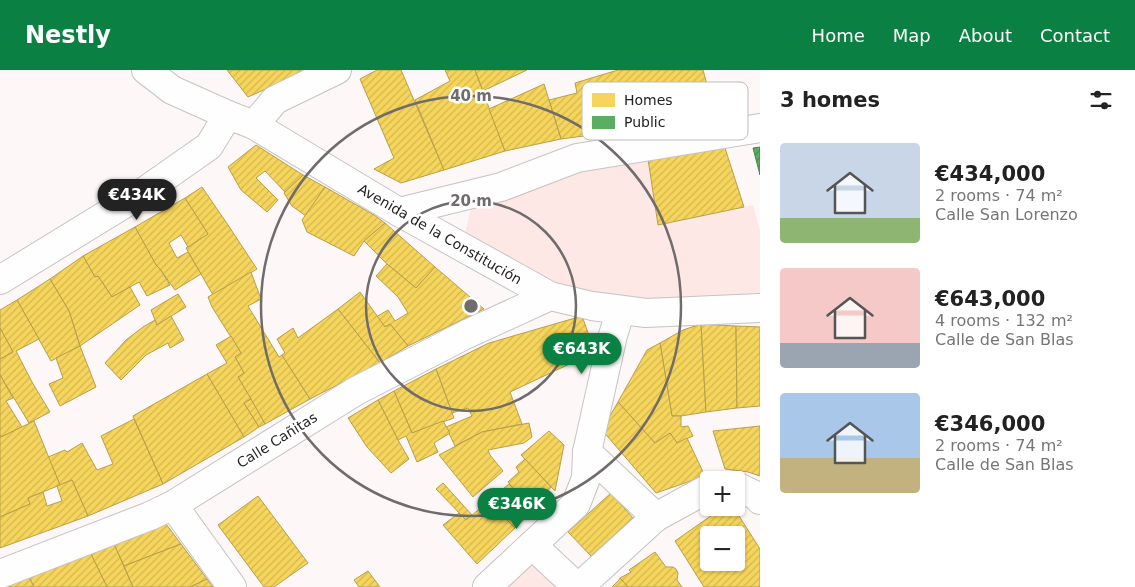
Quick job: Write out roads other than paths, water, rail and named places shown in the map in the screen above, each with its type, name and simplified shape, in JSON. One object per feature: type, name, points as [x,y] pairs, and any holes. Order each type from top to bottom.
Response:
[{"type":"street","name":"Avenida de la Constitución","points":[[146,70],[169,80],[228,115],[254,126],[399,212],[550,296],[592,306],[646,313],[760,308]]},
{"type":"street","points":[[254,126],[275,100],[337,70]]},
{"type":"street","points":[[0,280],[142,193],[209,146],[228,115]]},
{"type":"street","points":[[399,212],[501,187],[577,158],[687,140]]},
{"type":"street","name":"Calle Cañitas","points":[[0,574],[150,516],[173,505],[356,391],[466,334],[550,296]]},
{"type":"street","points":[[487,587],[576,504],[586,478],[587,452],[604,373],[621,310]]},
{"type":"street","points":[[587,452],[656,517]]},
{"type":"street","points":[[745,490],[757,496],[760,500]]},
{"type":"street","points":[[532,545],[578,587],[656,517],[700,493]]},
{"type":"street","points":[[173,505],[232,587]]}]
